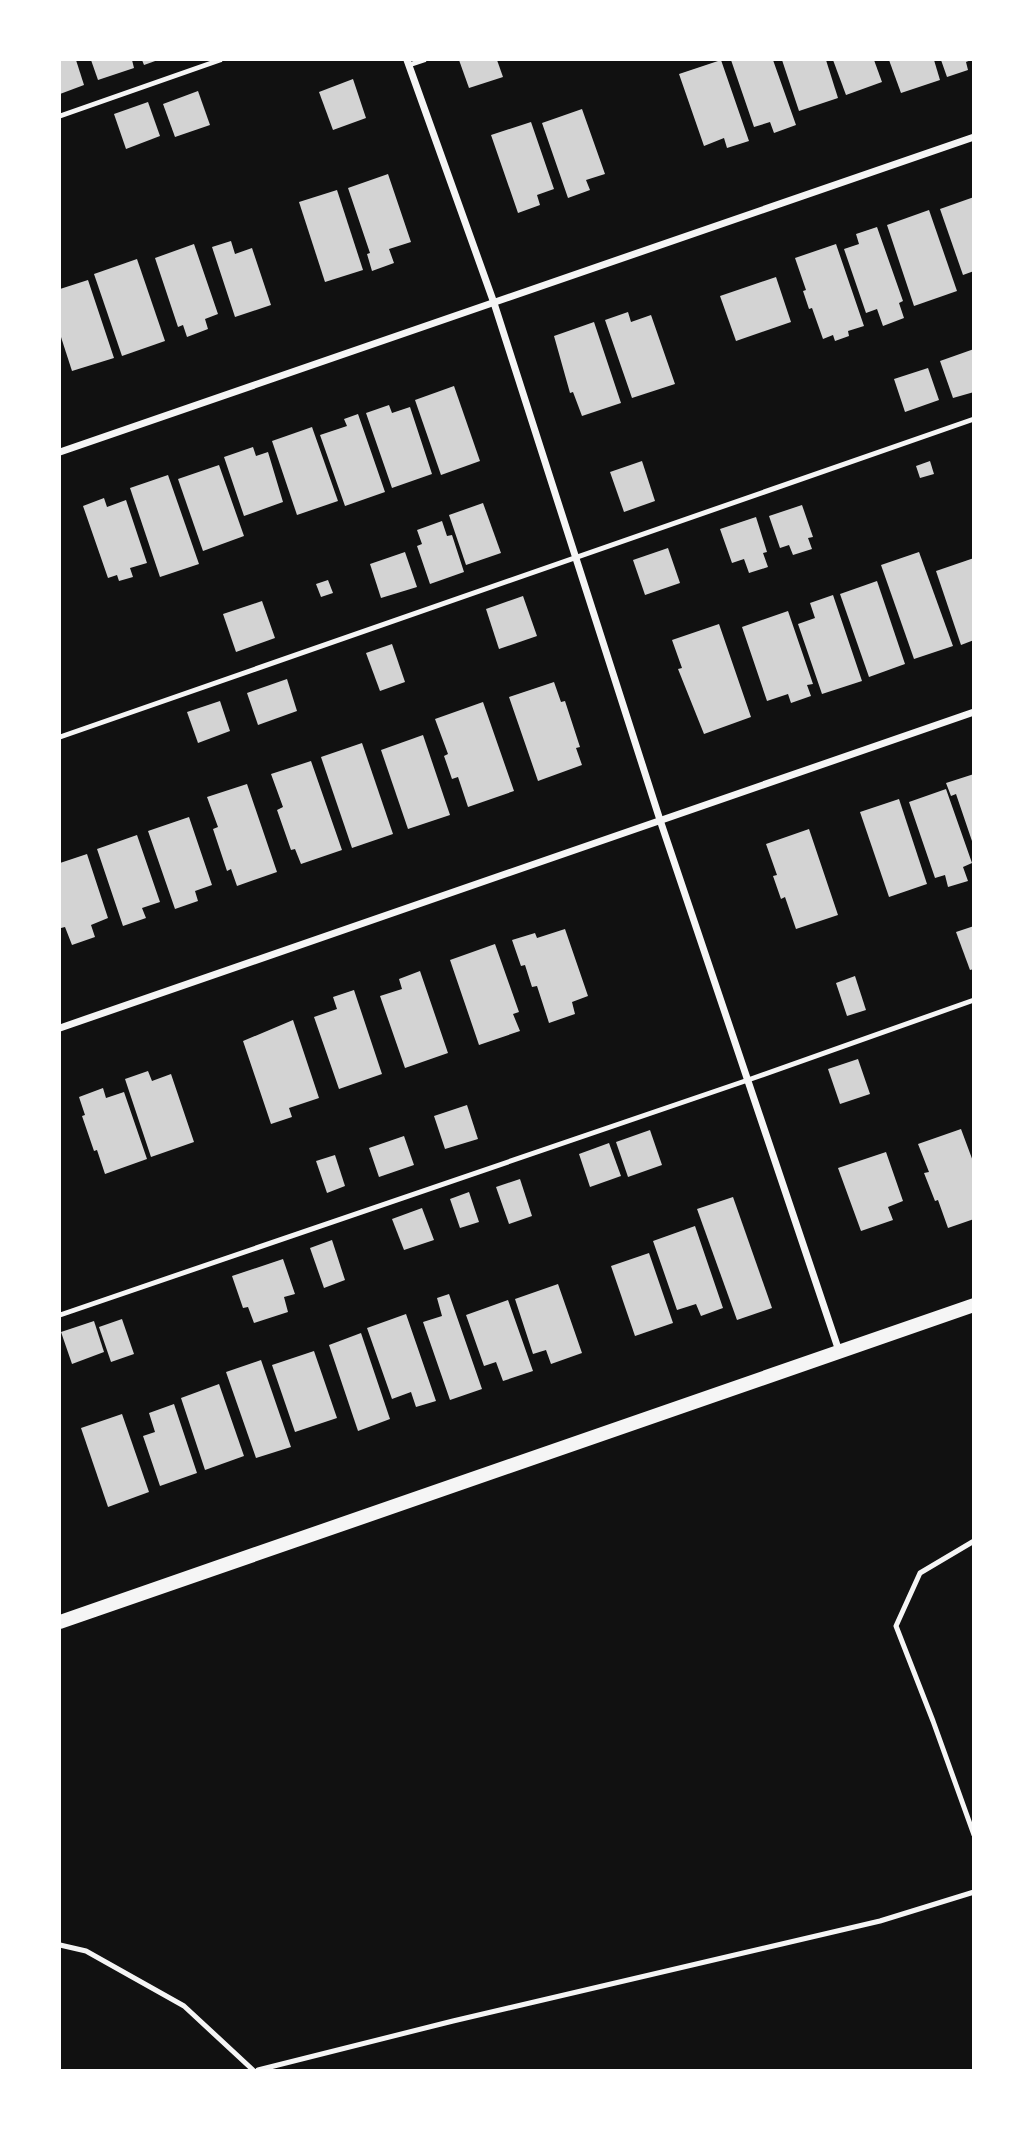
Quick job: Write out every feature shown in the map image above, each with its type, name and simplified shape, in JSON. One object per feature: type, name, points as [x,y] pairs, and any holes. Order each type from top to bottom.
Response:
[{"type":"main road","points":[[60,1622],[974,1306]]},
{"type":"street","points":[[408,62],[494,303],[660,820],[839,1352]]},
{"type":"street","points":[[60,452],[974,137]]},
{"type":"street","points":[[60,1028],[974,712]]},
{"type":"lane","points":[[60,116],[220,60]]},
{"type":"lane","points":[[408,62],[424,60]]},
{"type":"lane","points":[[60,737],[974,419]]},
{"type":"lane","points":[[60,1315],[974,1000]]},
{"type":"lane","points":[[974,1541],[920,1573],[896,1626],[974,1835]]},
{"type":"lane","points":[[60,1945],[86,1951],[184,2006],[256,2070],[453,2021],[880,1922],[974,1892]]},
{"type":"building","points":[[60,60],[76,60],[84,85],[60,94]]},
{"type":"building","points":[[91,60],[132,60],[134,68],[98,80]]},
{"type":"building","points":[[142,60],[158,60],[144,65]]},
{"type":"building","points":[[459,60],[497,60],[503,77],[469,88]]},
{"type":"building","points":[[721,60],[749,141],[727,148],[724,138],[704,146],[679,74]]},
{"type":"building","points":[[731,60],[773,60],[796,125],[774,133],[770,122],[754,127]]},
{"type":"building","points":[[782,60],[826,60],[838,98],[799,111]]},
{"type":"building","points":[[833,60],[874,60],[882,82],[846,95]]},
{"type":"building","points":[[889,60],[934,60],[940,80],[901,93]]},
{"type":"building","points":[[941,60],[971,60],[966,62],[968,70],[947,77]]},
{"type":"building","points":[[353,79],[366,118],[333,130],[319,92]]},
{"type":"building","points":[[198,91],[210,125],[175,137],[163,104]]},
{"type":"building","points":[[148,102],[160,136],[126,149],[114,114]]},
{"type":"building","points":[[582,109],[605,174],[586,180],[590,190],[568,198],[542,123]]},
{"type":"building","points":[[531,122],[554,189],[537,195],[540,205],[518,213],[491,135]]},
{"type":"building","points":[[388,174],[411,242],[389,249],[394,263],[372,271],[367,254],[370,253],[348,188]]},
{"type":"building","points":[[337,190],[363,270],[325,282],[299,202]]},
{"type":"building","points":[[974,197],[974,271],[963,275],[940,209]]},
{"type":"building","points":[[929,210],[957,291],[914,306],[887,225]]},
{"type":"building","points":[[877,227],[903,301],[899,303],[904,318],[883,326],[877,309],[866,313],[844,249],[859,244],[856,234]]},
{"type":"building","points":[[231,241],[235,254],[252,248],[271,305],[235,317],[212,247]]},
{"type":"building","points":[[194,244],[218,314],[205,319],[208,329],[187,337],[183,325],[178,327],[155,258]]},
{"type":"building","points":[[836,244],[864,326],[848,331],[849,336],[835,341],[833,335],[823,339],[812,308],[809,309],[803,291],[806,290],[795,258]]},
{"type":"building","points":[[137,259],[165,341],[122,356],[94,274]]},
{"type":"building","points":[[776,277],[791,322],[736,341],[720,296]]},
{"type":"building","points":[[88,280],[114,358],[72,371],[60,334],[60,289]]},
{"type":"building","points":[[628,312],[631,322],[651,315],[675,384],[632,398],[605,320]]},
{"type":"building","points":[[594,322],[621,403],[582,416],[573,392],[570,393],[554,336]]},
{"type":"building","points":[[974,349],[974,392],[953,398],[940,361]]},
{"type":"building","points":[[928,368],[939,400],[905,412],[894,379]]},
{"type":"building","points":[[454,386],[480,461],[441,475],[415,400]]},
{"type":"building","points":[[389,405],[392,413],[410,407],[432,474],[392,488],[366,413]]},
{"type":"building","points":[[358,414],[385,492],[345,506],[320,435],[347,426],[344,419]]},
{"type":"building","points":[[312,427],[338,501],[297,515],[272,441]]},
{"type":"building","points":[[253,447],[256,456],[268,452],[283,502],[244,516],[224,457]]},
{"type":"building","points":[[642,461],[655,501],[624,512],[610,472]]},
{"type":"building","points":[[930,461],[934,474],[920,478],[916,466]]},
{"type":"building","points":[[219,465],[244,536],[203,551],[178,479]]},
{"type":"building","points":[[168,475],[199,564],[160,577],[130,488]]},
{"type":"building","points":[[104,498],[107,507],[126,500],[147,563],[130,568],[133,577],[119,581],[117,575],[108,578],[83,506]]},
{"type":"building","points":[[483,503],[501,553],[466,565],[449,515]]},
{"type":"building","points":[[802,505],[813,537],[808,538],[812,549],[793,555],[789,545],[780,548],[769,516]]},
{"type":"building","points":[[756,517],[767,552],[763,553],[768,567],[749,573],[744,559],[732,563],[720,529]]},
{"type":"building","points":[[442,521],[447,536],[452,535],[464,572],[430,584],[417,546],[422,544],[417,530]]},
{"type":"building","points":[[668,548],[680,583],[645,595],[633,560]]},
{"type":"building","points":[[405,552],[417,587],[381,598],[370,564]]},
{"type":"building","points":[[919,552],[953,646],[914,659],[881,565]]},
{"type":"building","points":[[974,558],[974,640],[961,645],[936,571]]},
{"type":"building","points":[[328,580],[333,593],[321,597],[316,584]]},
{"type":"building","points":[[877,581],[905,664],[869,677],[840,594]]},
{"type":"building","points":[[833,595],[862,681],[822,694],[798,624],[815,618],[810,603]]},
{"type":"building","points":[[523,596],[537,636],[499,649],[486,609]]},
{"type":"building","points":[[262,601],[275,638],[236,652],[223,614]]},
{"type":"building","points":[[788,611],[813,684],[807,685],[811,696],[791,703],[788,694],[767,701],[742,627]]},
{"type":"building","points":[[719,624],[751,717],[704,734],[678,669],[682,668],[672,640]]},
{"type":"building","points":[[392,644],[405,682],[380,691],[366,653]]},
{"type":"building","points":[[287,679],[297,711],[258,725],[247,693]]},
{"type":"building","points":[[554,682],[561,702],[565,701],[580,747],[576,748],[582,765],[538,781],[509,697]]},
{"type":"building","points":[[220,701],[230,731],[198,743],[187,712]]},
{"type":"building","points":[[483,702],[514,791],[468,807],[458,777],[452,779],[444,756],[448,754],[435,719]]},
{"type":"building","points":[[423,735],[450,815],[408,829],[381,750]]},
{"type":"building","points":[[362,743],[393,834],[352,848],[321,757]]},
{"type":"building","points":[[311,761],[342,850],[301,864],[295,849],[291,850],[277,810],[283,807],[271,774]]},
{"type":"building","points":[[974,774],[973,844],[956,794],[951,796],[946,783]]},
{"type":"building","points":[[247,784],[277,872],[237,886],[231,869],[227,871],[213,829],[218,827],[207,797]]},
{"type":"building","points":[[946,789],[972,863],[963,867],[968,881],[948,887],[945,875],[935,878],[909,802]]},
{"type":"building","points":[[899,799],[927,884],[889,897],[860,812]]},
{"type":"building","points":[[189,817],[212,885],[195,891],[198,901],[175,909],[148,831]]},
{"type":"building","points":[[809,829],[838,915],[796,929],[785,897],[781,899],[773,876],[777,875],[766,844]]},
{"type":"building","points":[[137,835],[160,902],[142,908],[146,918],[123,926],[97,849]]},
{"type":"building","points":[[87,854],[108,918],[91,925],[95,937],[72,945],[65,927],[61,928],[60,923],[60,863]]},
{"type":"building","points":[[974,926],[974,969],[970,970],[956,932]]},
{"type":"building","points":[[565,929],[588,996],[572,1002],[575,1014],[549,1023],[537,986],[532,987],[525,965],[521,966],[512,940],[535,933],[537,938]]},
{"type":"building","points":[[495,944],[519,1012],[513,1014],[520,1031],[479,1045],[450,960]]},
{"type":"building","points":[[420,971],[448,1053],[405,1068],[380,996],[402,989],[399,979]]},
{"type":"building","points":[[855,976],[866,1010],[847,1016],[836,983]]},
{"type":"building","points":[[354,990],[382,1074],[339,1089],[314,1017],[337,1009],[333,997]]},
{"type":"building","points":[[293,1020],[319,1098],[289,1108],[292,1117],[271,1124],[243,1041]]},
{"type":"building","points":[[858,1059],[870,1094],[840,1104],[828,1069]]},
{"type":"building","points":[[148,1071],[152,1081],[171,1074],[194,1142],[151,1157],[125,1079]]},
{"type":"building","points":[[103,1088],[106,1098],[124,1092],[147,1159],[105,1174],[82,1116],[85,1115],[79,1097]]},
{"type":"building","points":[[467,1105],[478,1139],[445,1149],[434,1116]]},
{"type":"building","points":[[961,1129],[974,1164],[974,1219],[948,1228],[924,1173],[929,1172],[918,1144]]},
{"type":"building","points":[[650,1130],[662,1165],[628,1177],[616,1142]]},
{"type":"building","points":[[404,1136],[414,1165],[379,1177],[369,1148]]},
{"type":"building","points":[[609,1143],[621,1176],[590,1187],[579,1154]]},
{"type":"building","points":[[886,1152],[903,1201],[888,1207],[893,1220],[861,1231],[838,1168]]},
{"type":"building","points":[[335,1155],[345,1186],[327,1193],[316,1161]]},
{"type":"building","points":[[520,1179],[532,1216],[509,1224],[496,1187]]},
{"type":"building","points":[[469,1192],[479,1222],[460,1228],[450,1199]]},
{"type":"building","points":[[733,1197],[772,1308],[737,1320],[697,1209]]},
{"type":"building","points":[[422,1208],[434,1240],[404,1250],[392,1219]]},
{"type":"building","points":[[695,1226],[723,1308],[701,1316],[696,1304],[677,1310],[653,1241]]},
{"type":"building","points":[[332,1240],[345,1280],[324,1288],[310,1248]]},
{"type":"building","points":[[649,1253],[673,1323],[635,1336],[611,1266]]},
{"type":"building","points":[[283,1259],[295,1294],[284,1297],[288,1312],[254,1323],[248,1307],[243,1308],[232,1276]]},
{"type":"building","points":[[558,1284],[582,1353],[551,1364],[546,1350],[533,1354],[515,1299]]},
{"type":"building","points":[[449,1294],[482,1389],[450,1400],[423,1322],[442,1316],[437,1298]]},
{"type":"building","points":[[508,1300],[533,1371],[503,1381],[496,1362],[484,1366],[466,1315]]},
{"type":"building","points":[[406,1314],[436,1401],[416,1407],[411,1392],[392,1399],[367,1328]]},
{"type":"building","points":[[122,1319],[134,1354],[111,1362],[99,1327]]},
{"type":"building","points":[[94,1321],[104,1352],[72,1364],[61,1332]]},
{"type":"building","points":[[361,1333],[390,1419],[358,1431],[329,1345]]},
{"type":"building","points":[[314,1351],[337,1418],[295,1432],[272,1365]]},
{"type":"building","points":[[261,1360],[291,1447],[256,1458],[226,1372]]},
{"type":"building","points":[[219,1384],[244,1456],[205,1470],[181,1398]]},
{"type":"building","points":[[174,1404],[197,1473],[160,1486],[143,1436],[155,1432],[149,1413]]},
{"type":"building","points":[[122,1414],[149,1492],[108,1507],[81,1428]]}]
